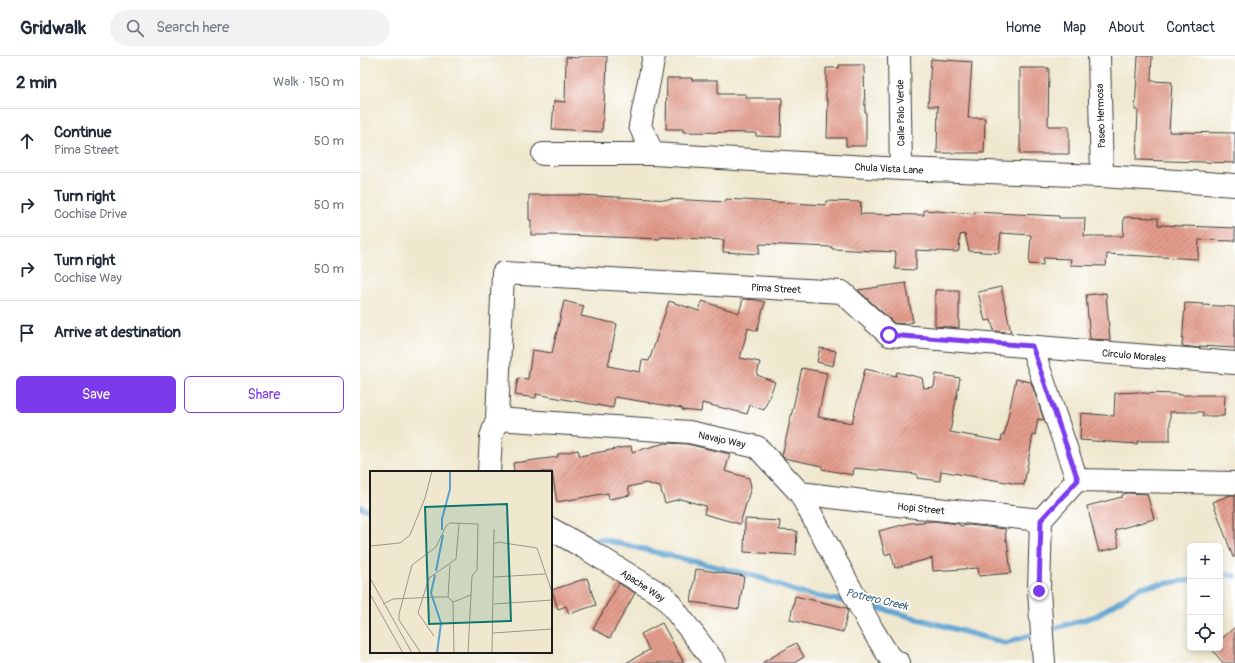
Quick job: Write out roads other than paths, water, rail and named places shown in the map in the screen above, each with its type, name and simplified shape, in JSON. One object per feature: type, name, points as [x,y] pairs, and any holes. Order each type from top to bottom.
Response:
[{"type":"street","points":[[653,154],[640,126],[654,56]]},
{"type":"street","name":"Calle Palo Verde","points":[[899,56],[901,169]]},
{"type":"street","name":"Paseo Hermosa","points":[[1099,56],[1102,176]]},
{"type":"street","name":"Chula Vista Lane","points":[[543,154],[653,154],[901,169],[1102,176],[1235,185]]},
{"type":"street","name":"Pima Street","points":[[496,419],[503,273],[842,292],[889,335],[1032,346]]},
{"type":"street","points":[[1032,346],[1078,480]]},
{"type":"street","name":"Circulo Morales","points":[[1032,346],[1235,363]]},
{"type":"street","points":[[489,471],[491,437],[496,419]]},
{"type":"street","name":"Navajo Way","points":[[496,419],[689,432],[757,447],[800,492],[872,629],[890,658],[899,663]]},
{"type":"street","points":[[1043,659],[1039,591],[1041,520],[1078,480],[1235,483]]},
{"type":"street","name":"Hopi Street","points":[[800,492],[879,503],[1041,520]]},
{"type":"street","name":"Apache Way","points":[[552,530],[665,597],[715,663]]},
{"type":"waterway","name":"Potrero Creek","points":[[360,507],[370,511]]},
{"type":"waterway","name":"Potrero Creek","points":[[587,540],[601,539],[758,577],[800,593],[852,603]]},
{"type":"waterway","name":"Potrero Creek","points":[[1223,576],[1235,576]]},
{"type":"waterway","name":"Potrero Creek","points":[[1045,631],[1096,616],[1141,587],[1187,580]]},
{"type":"waterway","name":"Potrero Creek","points":[[866,606],[879,608],[1005,643],[1037,633]]}]
